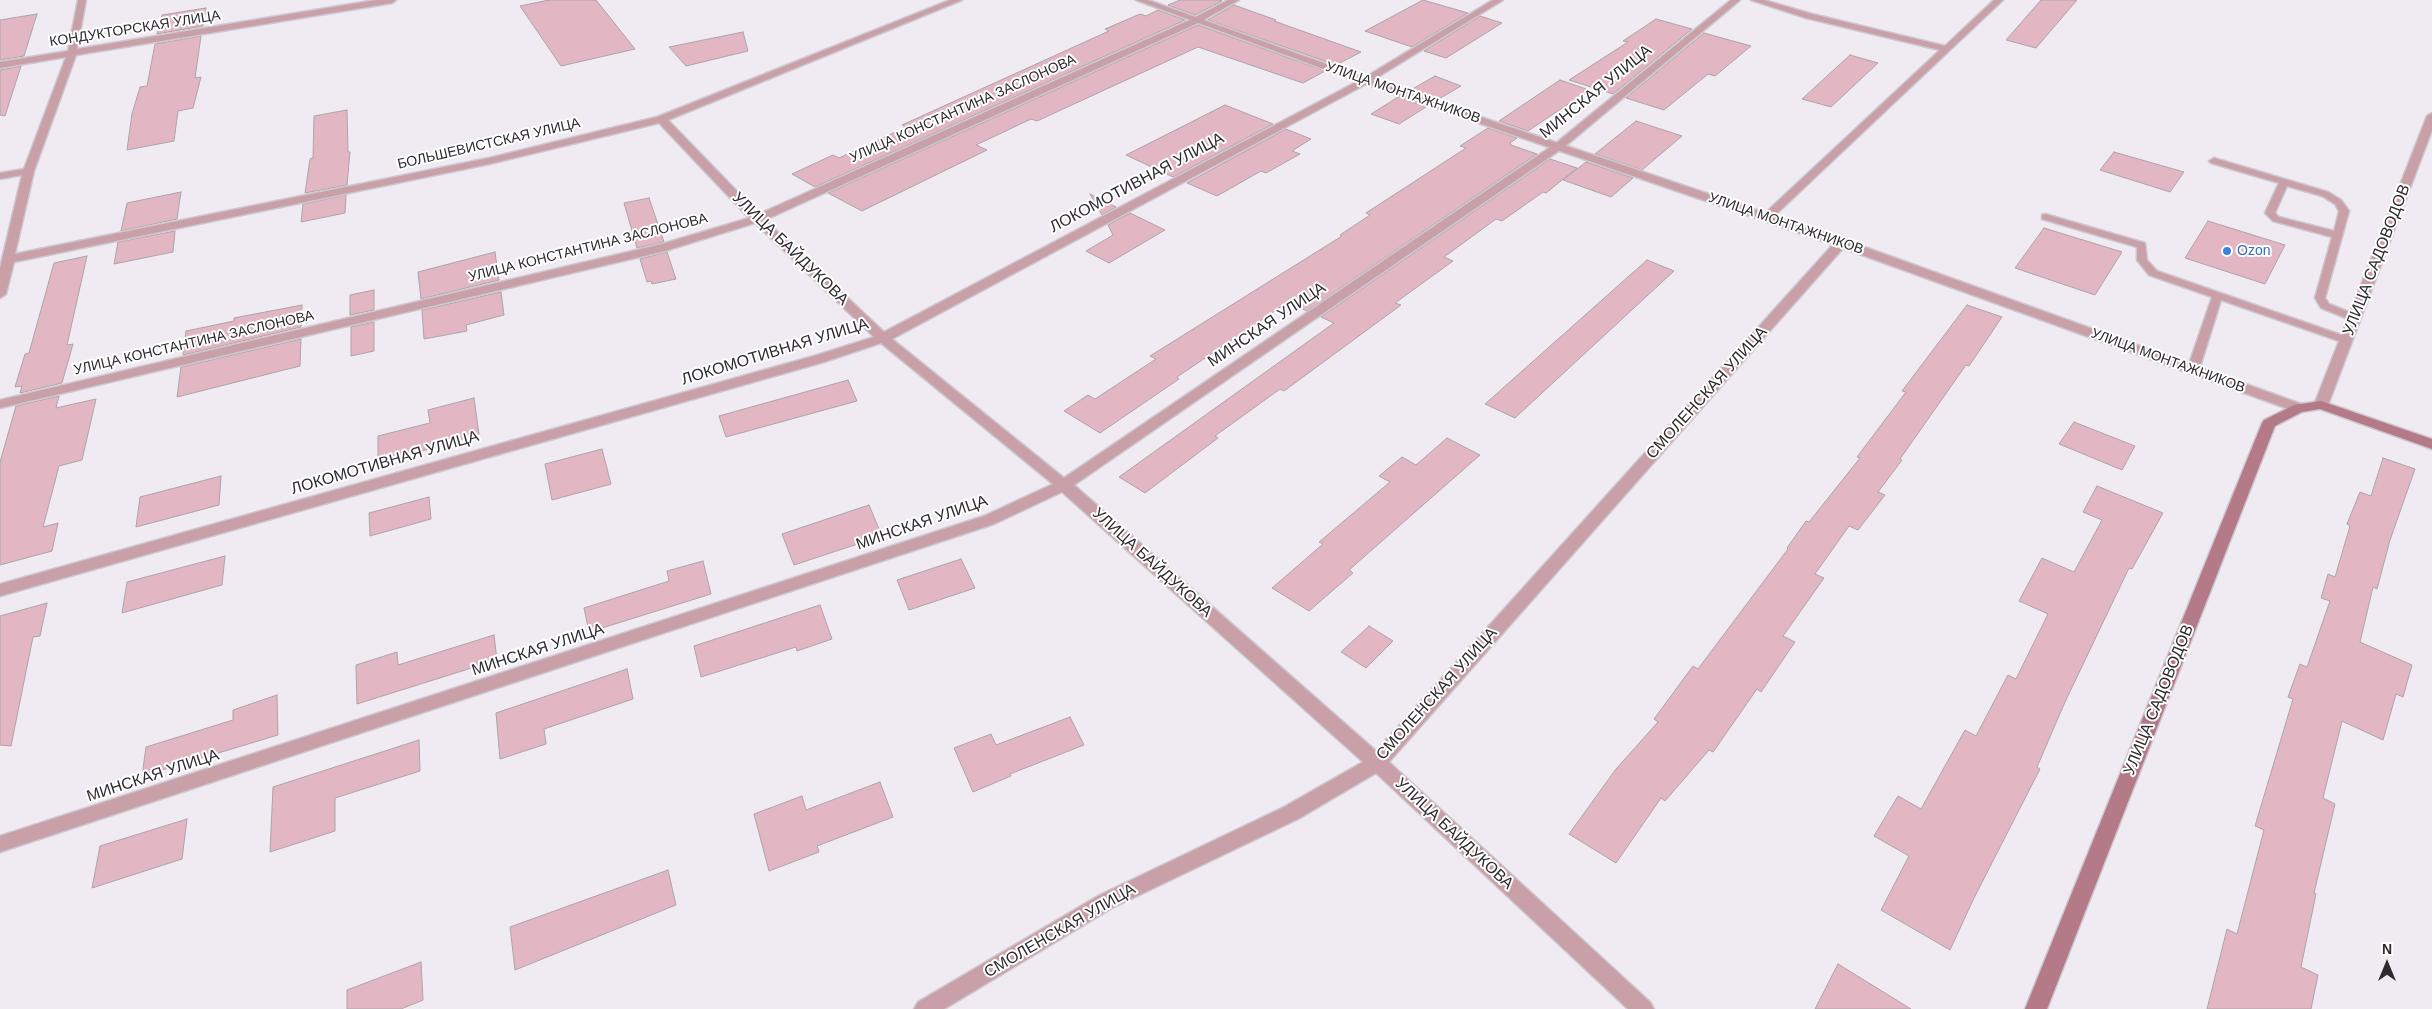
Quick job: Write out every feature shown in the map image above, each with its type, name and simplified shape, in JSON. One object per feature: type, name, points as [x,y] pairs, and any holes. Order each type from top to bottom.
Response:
[{"type":"main road","name":"УЛИЦА МОНТАЖНИКОВ","points":[[2299,408],[2322,405],[2432,444]]},
{"type":"main road","name":"УЛИЦА САДОВОДОВ","points":[[2036,1009],[2269,423],[2299,408]]},
{"type":"street","points":[[0,294],[3,273],[10,259],[29,170],[72,53],[82,0]]},
{"type":"street","name":"КОНДУКТОРСКАЯ УЛИЦА","points":[[0,65],[392,0]]},
{"type":"street","name":"БОЛЬШЕВИСТСКАЯ УЛИЦА","points":[[10,259],[489,161],[661,119],[958,0]]},
{"type":"street","name":"УЛИЦА МОНТАЖНИКОВ","points":[[1140,0],[1365,81],[1842,243],[2299,408]]},
{"type":"street","name":"УЛИЦА КОНСТАНТИНА ЗАСЛОНОВА","points":[[0,404],[665,247],[757,219],[1195,21],[1235,0]]},
{"type":"street","name":"ЛОКОМОТИВНАЯ УЛИЦА","points":[[0,590],[819,359],[883,338],[1365,81],[1499,0]]},
{"type":"street","name":"МИНСКАЯ УЛИЦА","points":[[0,844],[989,520],[1064,485],[1559,146],[1736,0]]},
{"type":"street","points":[[1755,0],[1809,16],[1947,48]]},
{"type":"street","points":[[1767,217],[1999,0]]},
{"type":"street","name":"УЛИЦА САДОВОДОВ","points":[[2322,405],[2432,116]]},
{"type":"street","name":"УЛИЦА БАЙДУКОВА","points":[[661,119],[757,219],[883,338],[1064,485],[1377,763],[1643,1009]]},
{"type":"street","points":[[0,176],[29,170]]},
{"type":"street","name":"СМОЛЕНСКАЯ УЛИЦА","points":[[925,1009],[1105,902],[1291,813],[1377,763],[1842,243]]},
{"type":"lane","points":[[2214,161],[2325,194],[2338,202],[2344,211],[2320,298],[2326,306],[2355,318]]},
{"type":"lane","points":[[2284,182],[2270,213],[2276,219],[2337,236]]},
{"type":"lane","points":[[2045,217],[2142,245],[2142,260],[2153,273],[2217,297],[2346,340]]},
{"type":"lane","points":[[2193,370],[2217,297]]},
{"type":"building","points":[[549,0],[596,0],[635,49],[561,66],[520,6]]},
{"type":"building","points":[[1180,0],[1222,1],[1195,15],[1168,5]]},
{"type":"building","points":[[1423,0],[1468,13],[1412,47],[1365,31]]},
{"type":"building","points":[[2041,0],[2077,0],[2036,48],[2006,40]]},
{"type":"building","points":[[1234,5],[1361,52],[1336,65],[1208,20]]},
{"type":"building","points":[[206,8],[203,26],[157,34],[162,15]]},
{"type":"building","points":[[1158,10],[1185,20],[815,187],[792,174],[833,155],[839,158],[906,127],[902,125],[1109,31],[1105,29],[1140,14],[1146,16]]},
{"type":"building","points":[[37,14],[24,56],[0,60],[0,20]]},
{"type":"building","points":[[1480,16],[1502,23],[1446,58],[1424,51]]},
{"type":"building","points":[[1656,19],[1692,29],[1613,94],[1569,80],[1628,42],[1623,41]]},
{"type":"building","points":[[1198,25],[1325,71],[1303,83],[1198,47],[1037,121],[1031,119],[976,145],[987,150],[862,211],[828,193]]},
{"type":"building","points":[[743,32],[748,51],[686,66],[669,47]]},
{"type":"building","points":[[1704,33],[1751,46],[1715,76],[1708,74],[1664,110],[1626,98]]},
{"type":"building","points":[[201,36],[195,78],[201,77],[193,108],[178,111],[174,141],[127,150],[132,114],[140,87],[147,86],[155,44]]},
{"type":"building","points":[[1850,55],[1878,63],[1831,107],[1802,99]]},
{"type":"building","points":[[21,66],[5,116],[0,115],[0,70]]},
{"type":"building","points":[[1435,76],[1461,86],[1437,100],[1409,91]]},
{"type":"building","points":[[1560,80],[1589,90],[1528,131],[1499,121]]},
{"type":"building","points":[[1398,97],[1426,107],[1399,124],[1371,114]]},
{"type":"building","points":[[1225,105],[1273,124],[1173,177],[1126,155]]},
{"type":"building","points":[[347,110],[348,152],[350,152],[347,185],[305,193],[310,159],[313,158],[314,116]]},
{"type":"building","points":[[1636,121],[1682,136],[1642,170],[1595,154]]},
{"type":"building","points":[[1488,128],[1517,138],[1510,143],[1511,145],[1537,154],[1307,311],[1288,302],[1177,377],[1179,379],[1100,433],[1064,411],[1088,395],[1095,399],[1156,359],[1150,356],[1342,236],[1340,235],[1370,215],[1366,213],[1466,148],[1460,146]]},
{"type":"building","points":[[1286,129],[1311,139],[1292,151],[1300,154],[1266,173],[1261,171],[1217,196],[1187,183]]},
{"type":"building","points":[[2114,152],[2184,172],[2170,192],[2100,170]]},
{"type":"building","points":[[1550,159],[1577,168],[1546,193],[1543,192],[1502,221],[1496,219],[1444,257],[1453,261],[1395,303],[1401,305],[1284,391],[1280,389],[1215,436],[1218,438],[1145,493],[1119,477],[1334,323],[1321,317]]},
{"type":"building","points":[[1586,162],[1633,178],[1611,197],[1563,180]]},
{"type":"building","points":[[181,192],[177,219],[121,231],[127,203]]},
{"type":"building","points":[[1090,194],[1116,207],[1102,215]]},
{"type":"building","points":[[346,195],[345,213],[301,222],[303,204]]},
{"type":"building","points":[[649,198],[664,242],[637,248],[624,203]]},
{"type":"building","points":[[1130,213],[1165,230],[1109,263],[1086,251],[1113,235],[1108,225]]},
{"type":"building","points":[[2208,221],[2285,245],[2265,284],[2185,258]]},
{"type":"building","points":[[2044,228],[2122,252],[2095,295],[2015,268]]},
{"type":"building","points":[[175,231],[173,252],[114,264],[118,242]]},
{"type":"building","points":[[495,252],[499,280],[421,299],[418,272]]},
{"type":"building","points":[[667,252],[676,279],[652,284],[651,281],[647,282],[640,259]]},
{"type":"building","points":[[87,256],[67,345],[73,344],[62,383],[20,393],[22,386],[15,387],[25,354],[29,353],[54,263]]},
{"type":"building","points":[[1647,260],[1674,271],[1515,418],[1485,404]]},
{"type":"building","points":[[374,290],[374,310],[350,315],[350,295]]},
{"type":"building","points":[[501,292],[504,315],[466,325],[467,331],[424,339],[422,310]]},
{"type":"building","points":[[302,305],[301,327],[183,355],[186,331],[234,321],[234,318]]},
{"type":"building","points":[[1967,305],[2002,317],[1969,366],[1966,365],[1900,459],[1902,460],[1878,492],[1885,495],[1858,530],[1849,526],[1815,574],[1824,578],[1783,636],[1795,642],[1761,692],[1757,689],[1713,752],[1709,750],[1665,801],[1661,798],[1616,863],[1569,834],[1616,769],[1658,722],[1654,719],[1693,666],[1698,669],[1788,549],[1806,521],[1809,522],[1860,458],[1857,457],[1906,392],[1902,391]]},
{"type":"building","points":[[374,322],[374,351],[351,356],[351,327]]},
{"type":"building","points":[[301,339],[300,366],[177,397],[181,367]]},
{"type":"building","points":[[848,380],[857,401],[726,437],[719,416]]},
{"type":"building","points":[[59,396],[56,408],[96,399],[82,460],[59,466],[43,527],[58,523],[52,551],[0,565],[0,462],[16,406]]},
{"type":"building","points":[[474,398],[479,434],[378,464],[378,436],[430,423],[428,410]]},
{"type":"building","points":[[2074,422],[2135,446],[2122,470],[2059,444]]},
{"type":"building","points":[[1447,438],[1480,455],[1349,570],[1353,573],[1309,611],[1272,588],[1323,544],[1319,542],[1390,482],[1379,476],[1402,457],[1416,465]]},
{"type":"building","points":[[602,449],[611,484],[552,500],[545,464]]},
{"type":"building","points":[[2383,458],[2415,469],[2390,540],[2377,589],[2373,587],[2360,642],[2412,665],[2403,697],[2396,694],[2383,740],[2342,721],[2323,798],[2335,804],[2314,893],[2316,894],[2301,967],[2318,975],[2311,1009],[2207,1009],[2227,929],[2237,934],[2264,830],[2255,826],[2293,699],[2288,697],[2300,664],[2307,667],[2330,601],[2321,598],[2328,574],[2335,577],[2350,526],[2347,524],[2360,492],[2371,496]]},
{"type":"building","points":[[221,476],[219,505],[136,527],[140,497]]},
{"type":"building","points":[[2097,486],[2163,513],[2132,569],[2129,568],[2065,702],[2037,767],[2040,769],[1974,898],[1950,950],[1881,910],[1909,856],[1874,836],[1898,796],[1921,809],[1965,730],[1976,736],[2008,675],[2016,679],[2048,614],[2019,601],[2042,558],[2074,572],[2102,520],[2083,512]]},
{"type":"building","points":[[429,497],[431,519],[370,536],[369,513]]},
{"type":"building","points":[[869,505],[882,536],[794,565],[782,534]]},
{"type":"building","points":[[225,556],[222,585],[122,613],[127,582]]},
{"type":"building","points":[[961,559],[975,588],[909,610],[897,580]]},
{"type":"building","points":[[703,561],[711,594],[589,632],[584,608],[669,581],[667,571]]},
{"type":"building","points":[[47,603],[40,636],[33,637],[11,746],[0,745],[0,616]]},
{"type":"building","points":[[820,605],[832,639],[797,651],[796,647],[701,677],[694,646]]},
{"type":"building","points":[[1369,626],[1393,641],[1366,668],[1341,652]]},
{"type":"building","points":[[494,635],[497,660],[357,704],[356,665],[397,652],[398,665]]},
{"type":"building","points":[[627,669],[633,699],[544,729],[546,744],[500,759],[496,713]]},
{"type":"building","points":[[277,695],[278,735],[142,776],[146,747],[233,720],[233,710]]},
{"type":"building","points":[[1070,717],[1084,745],[1010,774],[1011,776],[973,792],[954,748],[991,734],[996,745]]},
{"type":"building","points":[[419,740],[420,771],[335,798],[335,831],[270,852],[273,787]]},
{"type":"building","points":[[880,782],[893,817],[817,846],[819,852],[769,871],[754,814],[802,796],[806,810]]},
{"type":"building","points":[[187,819],[182,859],[92,888],[100,846]]},
{"type":"building","points":[[668,870],[676,905],[515,970],[510,927]]},
{"type":"building","points":[[421,962],[423,1000],[401,1009],[347,1009],[347,990]]},
{"type":"building","points":[[1838,964],[1911,1009],[1815,1009]]},
{"type":"place","name":"Ozon","points":[[2227,251]]}]
